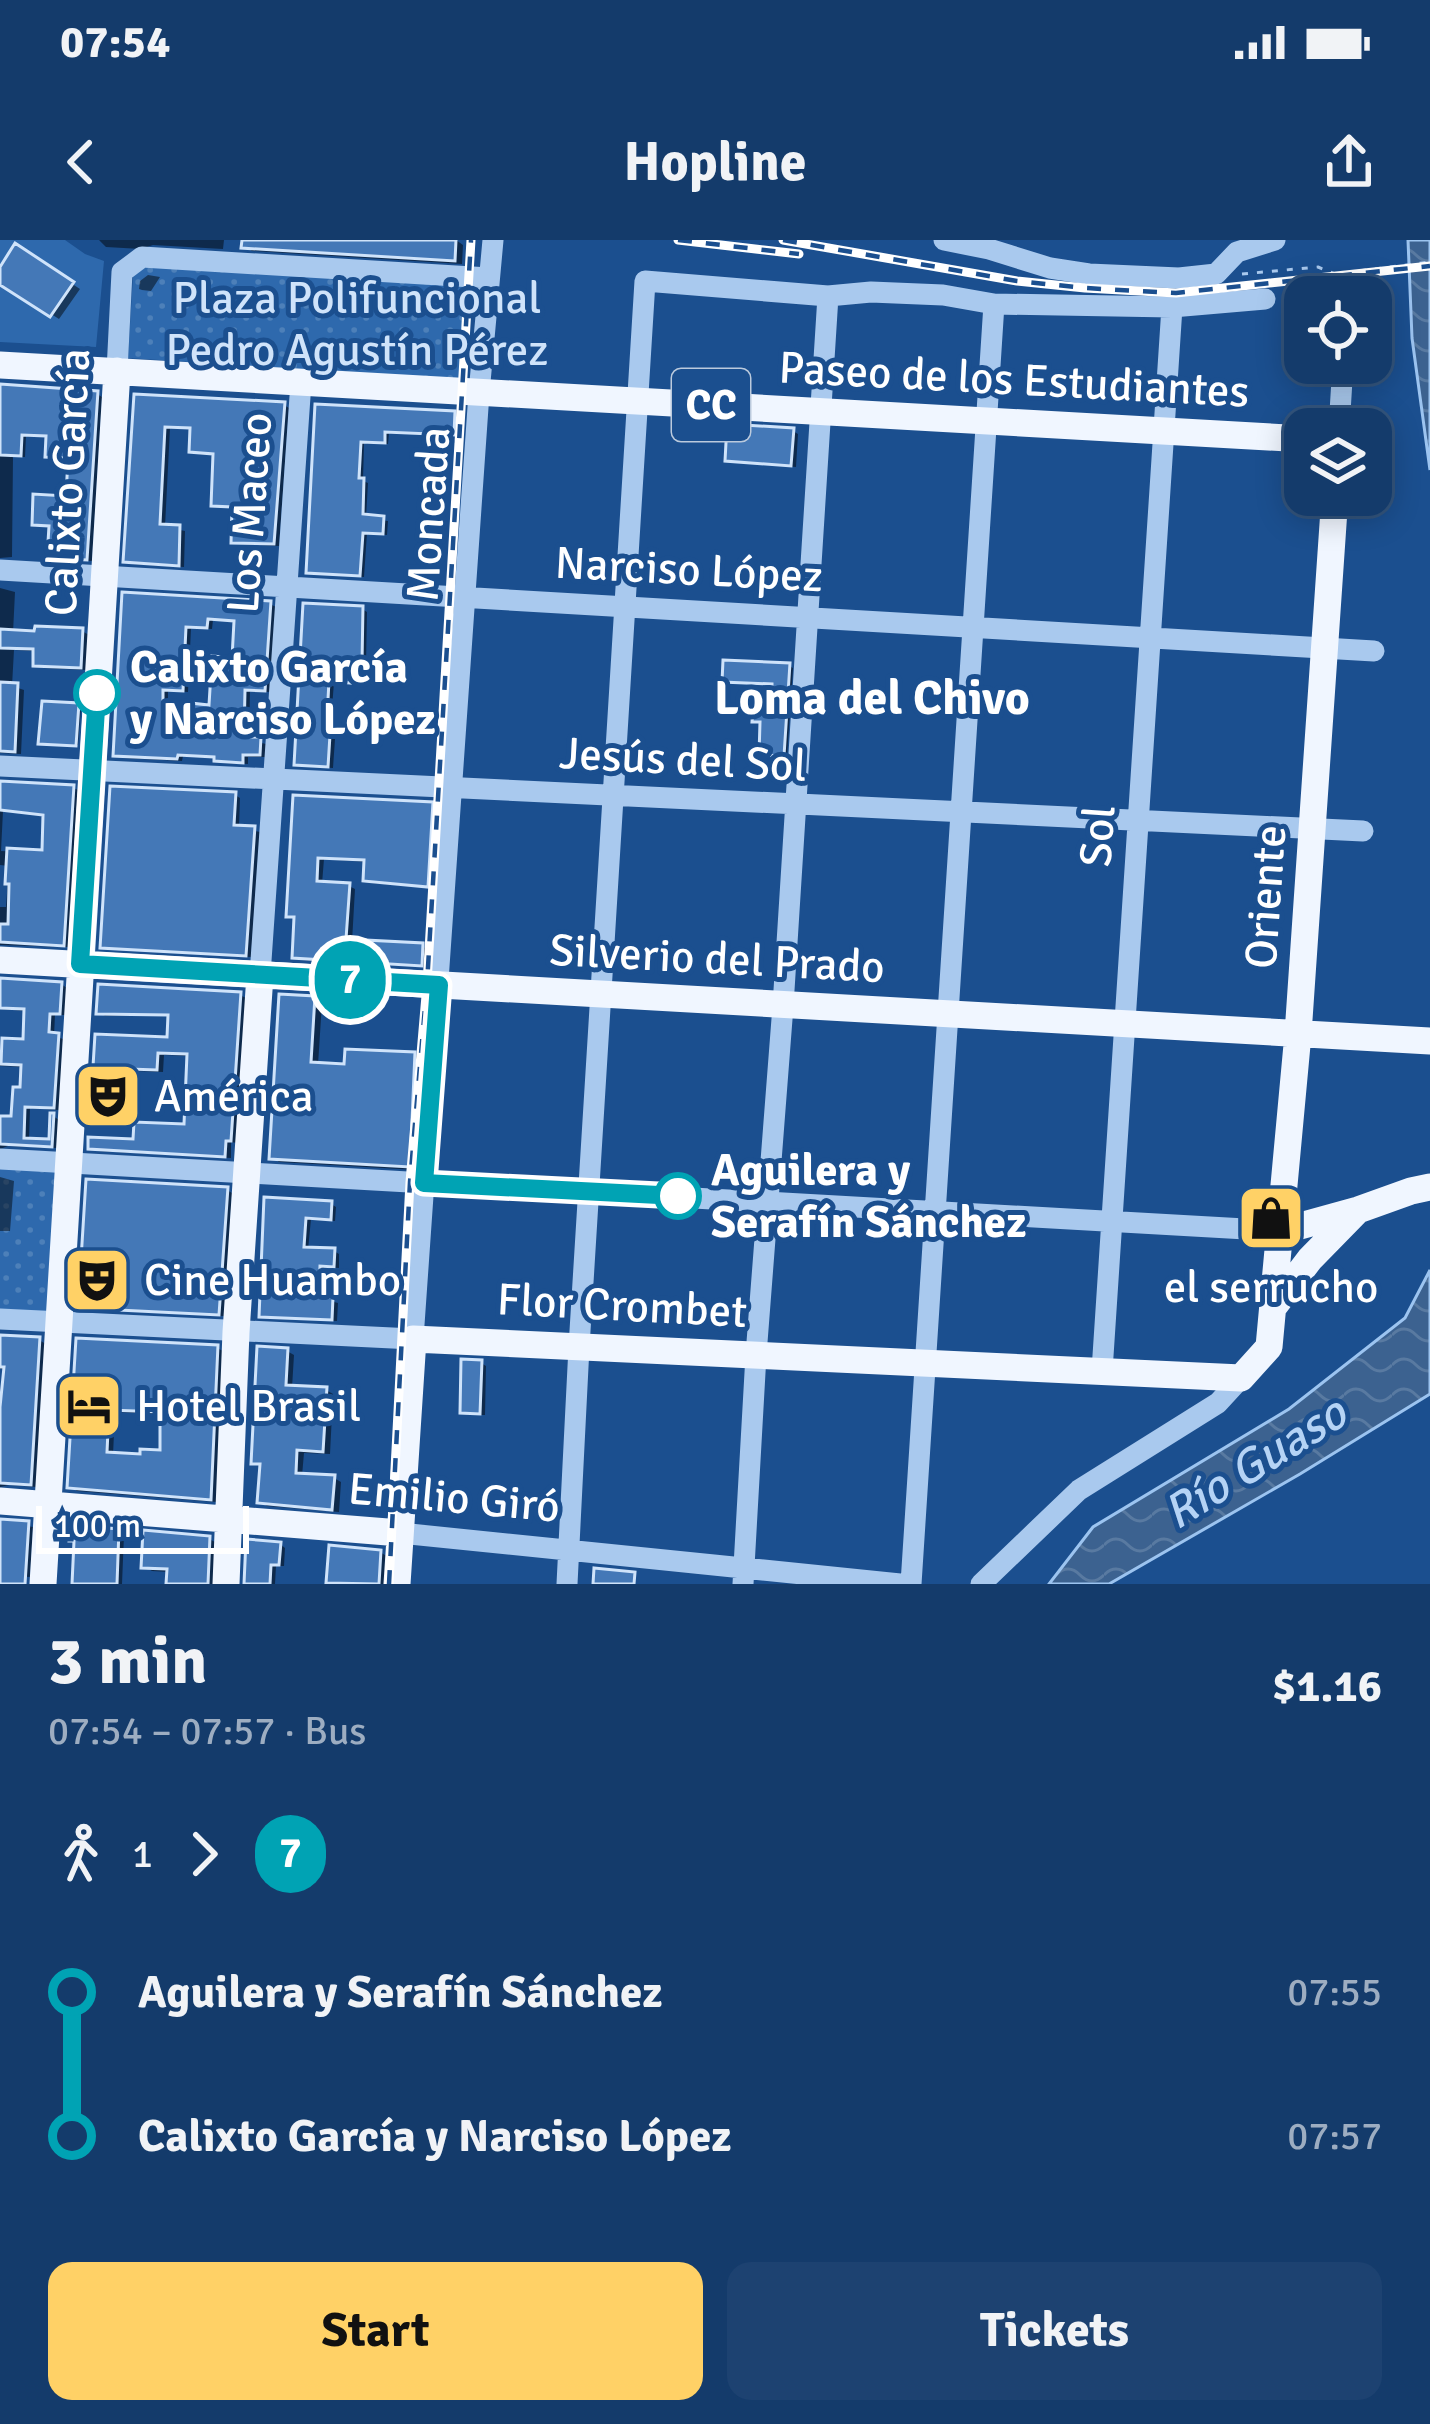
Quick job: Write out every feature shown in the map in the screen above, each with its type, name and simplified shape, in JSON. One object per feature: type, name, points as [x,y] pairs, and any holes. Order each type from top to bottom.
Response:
[{"type":"main road","name":"Paseo de los Estudiantes","points":[[0,365],[1284,438]]},
{"type":"main road","name":"Calixto García","points":[[43,1584],[117,371]]},
{"type":"main road","name":"Oriente","points":[[1241,1378],[1269,1346],[1275,1305],[1333,516]]},
{"type":"main road","name":"Silverio del Prado","points":[[0,960],[1430,1040]]},
{"type":"main road","name":"Los Maceo","points":[[226,1584],[236,1332],[260,975]]},
{"type":"main road","points":[[1282,1231],[1420,1189]]},
{"type":"main road","name":"Oriente","points":[[1275,1305],[1310,1259],[1358,1210]]},
{"type":"main road","name":"Flor Crombet","points":[[413,1339],[1241,1378]]},
{"type":"main road","name":"Moncada","points":[[397,1584],[413,1339]]},
{"type":"main road","name":"Emilio Giró","points":[[0,1502],[400,1533]]},
{"type":"street","name":"Moncada","points":[[413,1339],[478,393],[493,240]]},
{"type":"street","points":[[944,240],[1050,268],[1179,278],[1216,274],[1237,252],[1275,240]]},
{"type":"street","name":"Calixto García","points":[[117,371],[122,272],[142,257],[489,278]]},
{"type":"street","points":[[567,1584],[645,281],[828,296],[871,292],[943,296],[994,304],[1172,307],[1265,299]]},
{"type":"street","points":[[744,1576],[828,296]]},
{"type":"street","points":[[911,1584],[994,304]]},
{"type":"street","name":"Sol","points":[[1102,1371],[1172,307]]},
{"type":"street","name":"Los Maceo","points":[[260,975],[301,382]]},
{"type":"street","name":"Narciso López","points":[[0,570],[1374,651]]},
{"type":"street","name":"Jesús del Sol","points":[[0,766],[1363,832]]},
{"type":"street","points":[[0,1159],[1282,1231]]},
{"type":"street","name":"Flor Crombet","points":[[0,1319],[413,1339]]},
{"type":"street","name":"Oriente","points":[[981,1584],[1079,1490],[1218,1403],[1241,1378]]},
{"type":"street","name":"Emilio Giró","points":[[400,1533],[744,1576],[900,1584]]},
{"type":"path","points":[[1216,274],[1318,267],[1335,274],[1430,262]]},
{"type":"green space","points":[[0,240],[65,240],[104,261],[96,347],[0,342]]},
{"type":"green space","name":"Plaza Polifuncional Pedro Agustín Pérez","points":[[146,267],[472,283],[466,380],[128,358],[133,276]]},
{"type":"green space","points":[[0,1166],[60,1169],[53,1312],[0,1309]]},
{"type":"water","points":[[1408,240],[1430,240],[1430,470],[1412,338]]},
{"type":"water","name":"Río Guaso","points":[[1430,1270],[1430,1394],[1109,1584],[1049,1584],[1093,1527],[1289,1409],[1405,1318]]},
{"type":"building","points":[[242,240],[456,240],[455,261],[241,248]]},
{"type":"building","points":[[15,243],[74,282],[50,317],[0,285],[0,267]]},
{"type":"building","points":[[0,384],[98,391],[87,560],[47,558],[49,526],[32,525],[33,494],[66,496],[68,458],[45,457],[46,436],[22,435],[21,456],[0,455]]},
{"type":"building","points":[[134,394],[285,402],[274,544],[231,543],[232,507],[211,506],[213,454],[189,452],[190,428],[165,427],[160,524],[180,525],[179,566],[123,562]]},
{"type":"building","points":[[315,404],[455,411],[454,435],[385,432],[385,443],[361,442],[363,514],[384,516],[383,534],[363,533],[360,576],[306,573]]},
{"type":"building","points":[[727,424],[794,428],[791,466],[725,461]]},
{"type":"building","points":[[122,592],[271,601],[265,691],[245,690],[244,737],[261,737],[260,755],[243,755],[243,763],[178,755],[177,759],[113,756]],"holes":[[[208,619],[234,621],[232,658],[212,656],[209,705],[190,703],[189,726],[163,724],[163,690],[183,691],[186,627],[207,628]]]},
{"type":"building","points":[[303,603],[363,606],[362,663],[353,663],[351,683],[329,681],[328,767],[294,765]]},
{"type":"building","points":[[35,626],[83,628],[81,668],[33,666],[33,649],[0,648],[0,629],[34,631]]},
{"type":"building","points":[[723,660],[790,663],[784,756],[759,755],[760,722],[752,722],[753,707],[772,708],[772,684],[722,682]]},
{"type":"building","points":[[0,682],[18,683],[15,752],[0,751]]},
{"type":"building","points":[[42,701],[79,703],[76,746],[38,744]]},
{"type":"building","points":[[0,781],[74,785],[64,946],[0,942],[0,924],[8,924],[7,848],[42,850],[43,815],[0,810]]},
{"type":"building","points":[[110,786],[236,792],[234,825],[255,826],[246,956],[100,948]]},
{"type":"building","points":[[293,795],[433,802],[428,887],[363,881],[364,860],[318,858],[317,881],[350,883],[346,939],[423,943],[422,966],[292,958],[294,917],[286,917]]},
{"type":"building","points":[[0,978],[62,982],[60,1014],[50,1014],[49,1032],[59,1033],[54,1108],[25,1107],[24,1138],[49,1139],[50,1113],[54,1113],[52,1147],[0,1144],[0,1116],[11,1116],[13,1087],[20,1087],[21,1065],[1,1064],[2,1038],[23,1039],[24,1009],[0,1008]]},
{"type":"building","points":[[98,984],[241,992],[231,1141],[226,1141],[225,1157],[88,1149],[88,1137],[133,1139],[134,1122],[184,1124],[187,1054],[158,1053],[157,1070],[130,1069],[129,1116],[90,1115],[95,1034],[167,1037],[168,1015],[96,1014]]},
{"type":"building","points":[[279,994],[315,996],[311,1062],[344,1064],[345,1049],[415,1052],[410,1167],[269,1159]]},
{"type":"building","points":[[86,1179],[228,1187],[219,1315],[78,1308]]},
{"type":"building","points":[[264,1197],[332,1201],[331,1220],[306,1218],[304,1247],[335,1248],[334,1267],[320,1266],[319,1296],[333,1297],[332,1320],[259,1317]]},
{"type":"building","points":[[0,1335],[40,1337],[31,1485],[0,1483],[4,1367],[0,1367]]},
{"type":"building","points":[[76,1338],[218,1345],[211,1500],[67,1488]],"holes":[[[109,1410],[160,1412],[160,1450],[107,1452]]]},
{"type":"building","points":[[257,1346],[288,1348],[286,1385],[327,1387],[323,1452],[297,1450],[296,1473],[335,1475],[332,1510],[257,1503],[260,1464],[251,1464]]},
{"type":"building","points":[[461,1359],[482,1360],[480,1414],[460,1413]]},
{"type":"building","points":[[0,1519],[29,1521],[25,1584],[0,1584]]},
{"type":"building","points":[[70,1525],[119,1529],[117,1584],[72,1584]]},
{"type":"building","points":[[143,1530],[210,1536],[208,1584],[166,1584],[167,1569],[141,1568]]},
{"type":"building","points":[[246,1539],[281,1542],[279,1565],[271,1565],[270,1584],[244,1584]]},
{"type":"building","points":[[329,1545],[381,1550],[379,1584],[326,1583]]},
{"type":"building","points":[[594,1568],[635,1572],[634,1584],[593,1584]]},
{"type":"railway","points":[[389,1584],[471,240]]},
{"type":"railway","points":[[678,240],[799,254]]},
{"type":"railway","points":[[783,240],[1017,281],[1176,293],[1430,266]]},
{"type":"bus line","name":"7","points":[[97,693],[80,964],[439,985],[424,1183],[678,1196]]},
{"type":"place","name":"Calixto García y Narciso López","points":[[97,693]]},
{"type":"place","name":"América","points":[[108,1096]]},
{"type":"place","name":"Aguilera y Serafín Sánchez","points":[[678,1196]]},
{"type":"place","name":"el serrucho","points":[[1271,1218]]},
{"type":"place","name":"Cine Huambo","points":[[97,1280]]},
{"type":"place","name":"Hotel Brasil","points":[[89,1406]]},
{"type":"district","name":"Loma del Chivo","points":[[872,698]]}]
